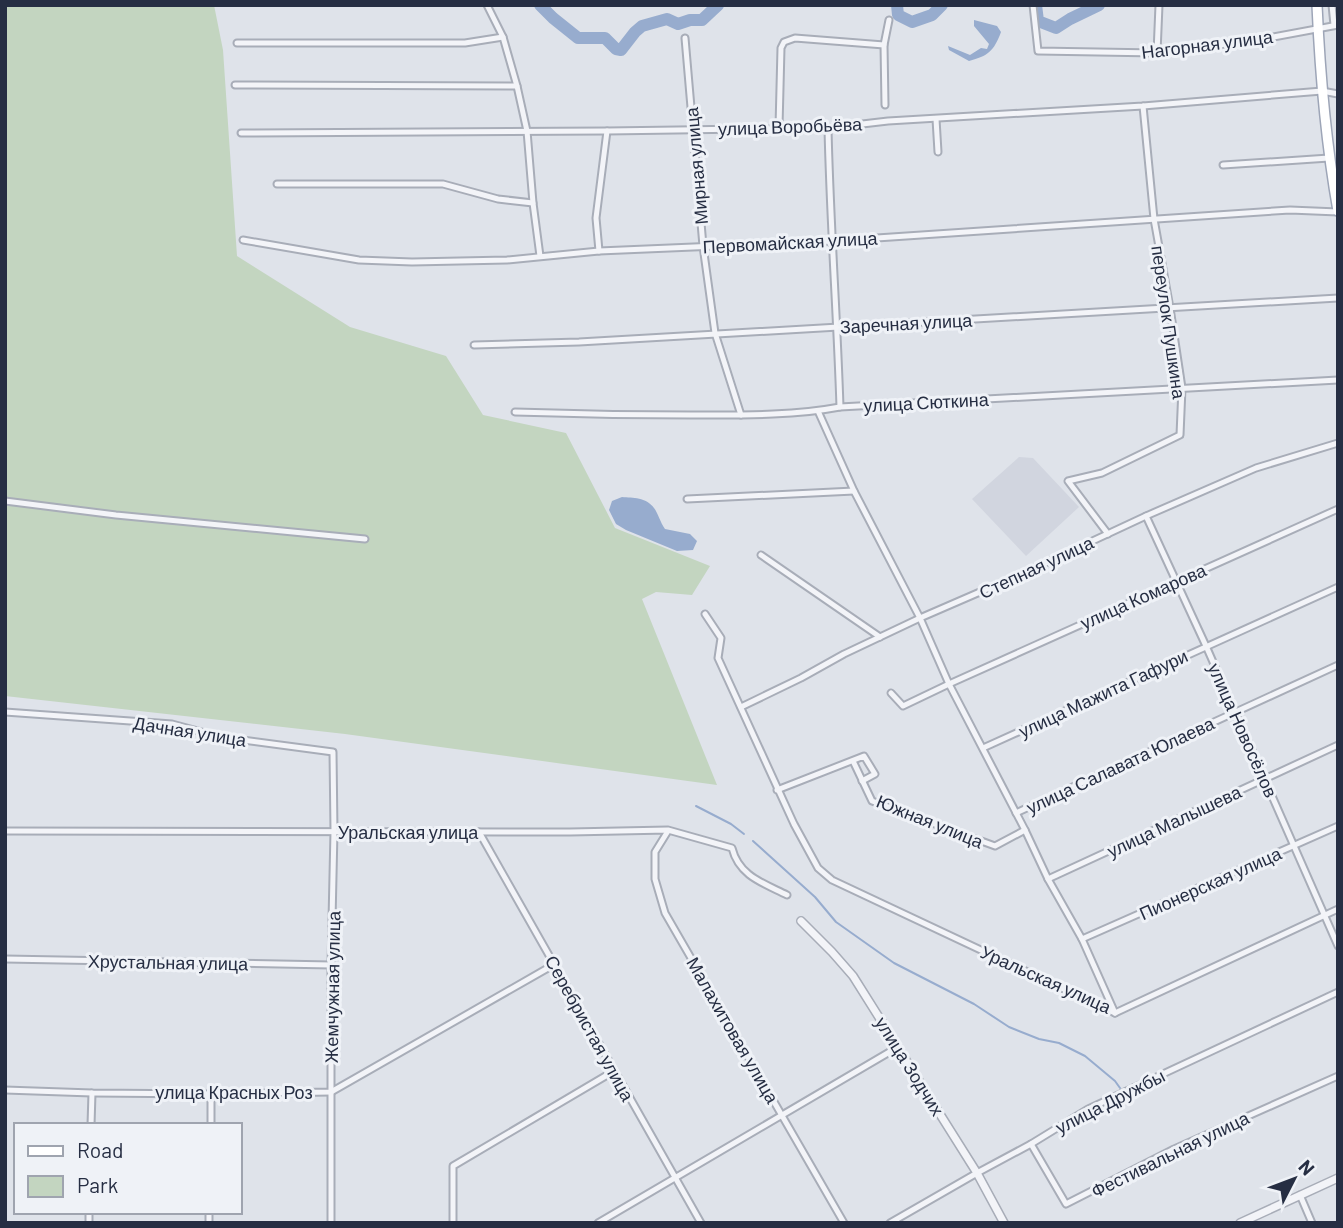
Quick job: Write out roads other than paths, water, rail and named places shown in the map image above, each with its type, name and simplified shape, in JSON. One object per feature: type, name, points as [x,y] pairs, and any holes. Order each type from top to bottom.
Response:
[{"type":"main road","points":[[1317,5],[1322,91],[1338,211]]},
{"type":"street","points":[[487,5],[503,37],[527,131],[540,256]]},
{"type":"street","name":"Нагорная улица","points":[[1034,5],[1038,51],[1157,53],[1257,40],[1336,25]]},
{"type":"street","points":[[1157,53],[1159,5]]},
{"type":"street","points":[[1332,5],[1336,25]]},
{"type":"street","points":[[885,104],[884,45],[889,20]]},
{"type":"street","points":[[237,43],[466,43],[503,37]]},
{"type":"street","name":"Мирная улица","points":[[685,38],[703,246],[715,334],[741,415]]},
{"type":"street","points":[[779,127],[781,48],[784,42],[794,38],[884,45]]},
{"type":"street","points":[[235,85],[517,86]]},
{"type":"street","name":"улица Воробьёва","points":[[241,133],[828,128],[1322,91],[1338,94]]},
{"type":"street","name":"переулок Пушкина","points":[[1108,534],[1068,481],[1102,473],[1180,435],[1182,388],[1154,219],[1143,106]]},
{"type":"street","points":[[936,119],[938,152]]},
{"type":"street","points":[[828,128],[841,407]]},
{"type":"street","points":[[598,251],[596,218],[607,131]]},
{"type":"street","points":[[1223,165],[1329,158]]},
{"type":"street","points":[[276,184],[443,184],[498,199],[533,203]]},
{"type":"street","name":"Первомайская улица","points":[[243,240],[359,260],[508,260],[598,251],[832,241],[1290,210],[1338,211]]},
{"type":"street","name":"Заречная улица","points":[[474,345],[579,342],[1338,298]]},
{"type":"street","name":"улица Сюткина","points":[[515,412],[741,415],[818,411],[841,407],[1338,380]]},
{"type":"street","points":[[818,411],[854,491],[920,618],[949,684],[1026,830],[1048,879],[1083,939],[1115,1013]]},
{"type":"street","name":"Степная улица","points":[[741,707],[920,618],[1146,516],[1256,468],[1338,443]]},
{"type":"street","points":[[687,499],[854,491]]},
{"type":"street","points":[[5,501],[116,515],[365,539]]},
{"type":"street","name":"улица Комарова","points":[[891,693],[903,706],[1338,509]]},
{"type":"street","name":"улица Новосёлов","points":[[1146,516],[1338,946]]},
{"type":"street","points":[[761,555],[880,637]]},
{"type":"street","name":"улица Мажита Гафури","points":[[983,748],[1338,587]]},
{"type":"street","points":[[705,614],[721,638],[718,658],[777,790],[864,756],[875,774],[862,781]]},
{"type":"street","name":"улица Салавата Юлаева","points":[[1016,813],[1338,665]]},
{"type":"street","name":"Дачная улица","points":[[5,712],[172,724],[220,737],[333,752]]},
{"type":"street","name":"улица Малышева","points":[[1048,879],[1338,745]]},
{"type":"street","name":"Жемчужная улица","points":[[331,1223],[333,752]]},
{"type":"street","name":"Южная улица","points":[[853,761],[872,801],[995,846],[1026,830]]},
{"type":"street","name":"Уральская улица","points":[[777,790],[818,868],[832,880],[1115,1013],[1338,909]]},
{"type":"street","name":"Пионерская улица","points":[[1083,939],[1338,826]]},
{"type":"street","name":"Уральская улица","points":[[5,831],[668,831],[732,848],[735,860],[747,874],[787,895]]},
{"type":"street","name":"Малахитовая улица","points":[[668,831],[655,852],[655,879],[665,913],[844,1223]]},
{"type":"street","name":"Серебристая улица","points":[[479,832],[701,1223]]},
{"type":"street","name":"улица Зодчих","points":[[801,921],[853,976],[977,1173],[1004,1223]]},
{"type":"street","name":"Хрустальная улица","points":[[5,959],[331,965]]},
{"type":"street","name":"улица Красных Роз","points":[[5,1090],[211,1094],[331,1092],[555,964]]},
{"type":"street","name":"улица Дружбы","points":[[890,1223],[1088,1109],[1338,992]]},
{"type":"street","points":[[598,1223],[898,1047]]},
{"type":"street","points":[[453,1223],[453,1166],[614,1072]]},
{"type":"street","name":"Фестивальная улица","points":[[1031,1144],[1066,1204],[1174,1149],[1338,1076]]},
{"type":"street","points":[[91,1123],[92,1093]]},
{"type":"street","points":[[211,1094],[211,1123]]},
{"type":"street","points":[[1240,1223],[1338,1178]]},
{"type":"street","points":[[1300,1195],[1312,1223]]},
{"type":"water","points":[[974,20],[997,26],[1001,32],[990,52],[969,61],[949,50],[948,46],[970,55],[981,48],[987,49],[989,44],[974,26]]},
{"type":"water","points":[[622,497],[651,504],[665,529],[690,534],[697,541],[693,550],[677,551],[616,524],[609,510],[612,501]]},
{"type":"waterway","points":[[540,5],[578,38],[605,38],[616,49],[621,50],[642,26],[667,19],[678,24],[702,20],[718,5]]},
{"type":"waterway","points":[[897,5],[898,15],[912,22],[932,15],[942,5]]},
{"type":"waterway","points":[[1036,5],[1038,21],[1056,28],[1099,5]]},
{"type":"waterway","points":[[696,806],[744,834]]},
{"type":"waterway","points":[[753,841],[815,897],[836,922],[894,963],[974,1004],[1009,1027],[1039,1039],[1059,1043],[1085,1056],[1120,1088]]}]
